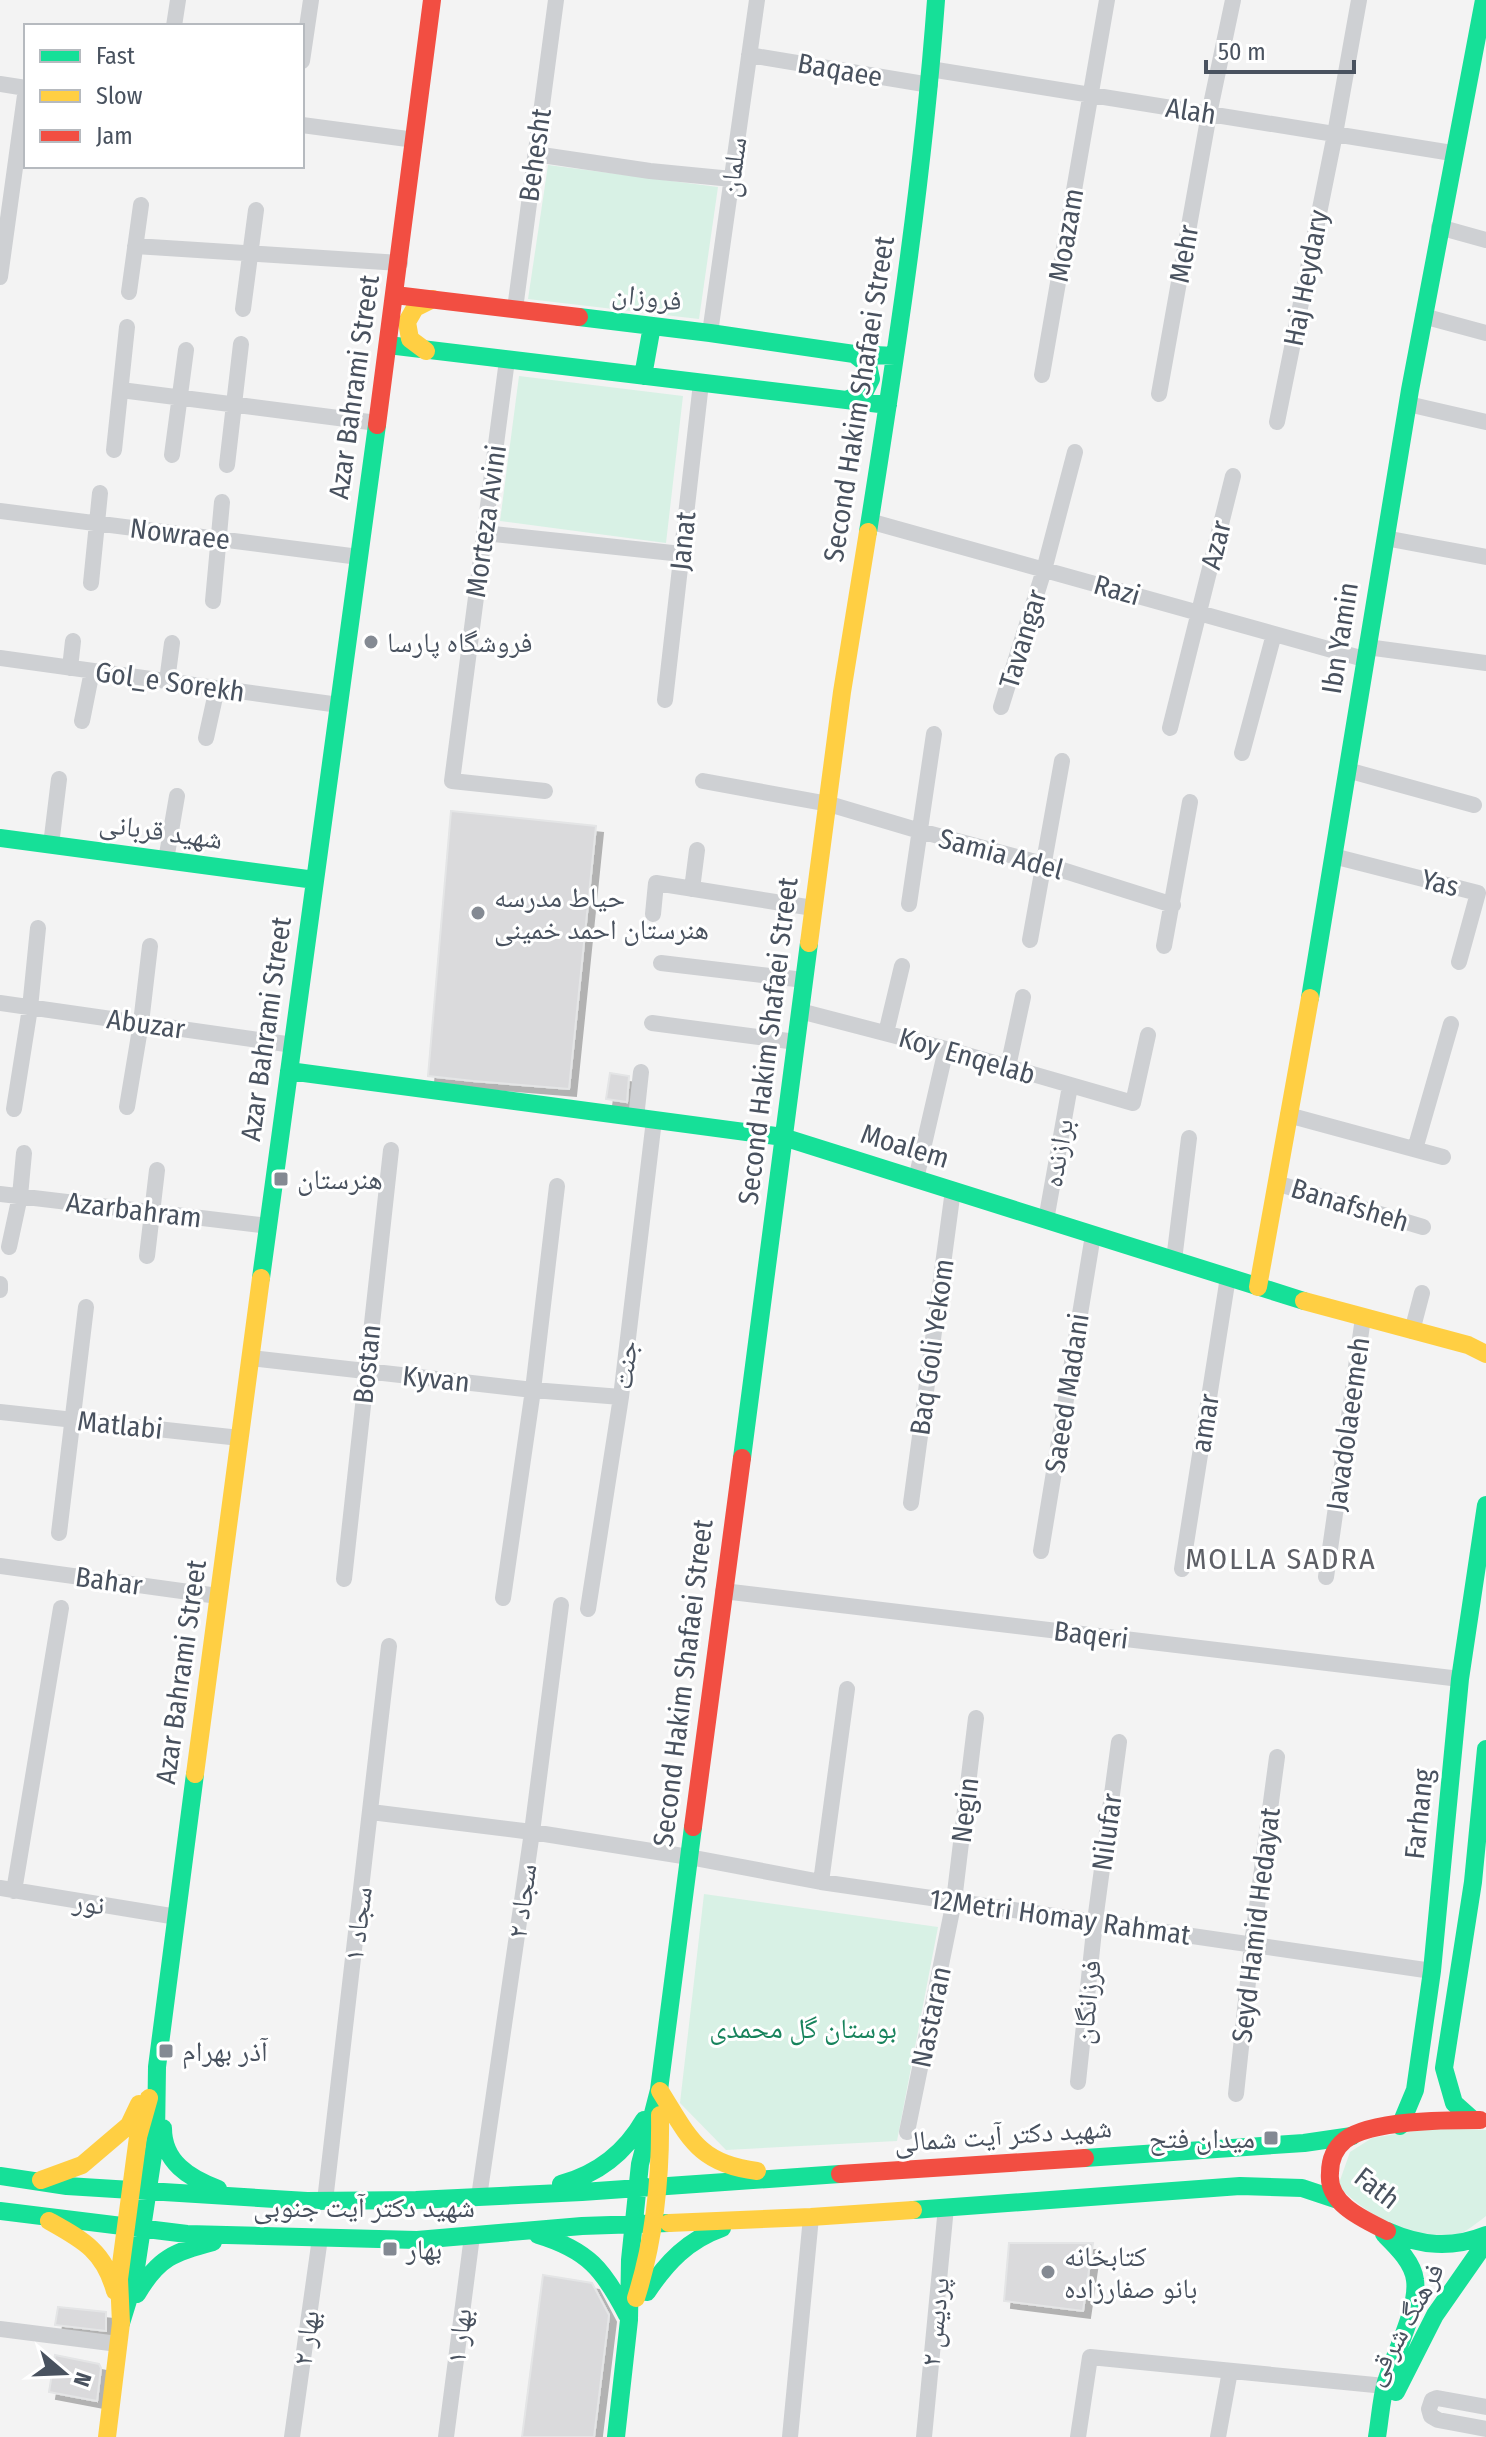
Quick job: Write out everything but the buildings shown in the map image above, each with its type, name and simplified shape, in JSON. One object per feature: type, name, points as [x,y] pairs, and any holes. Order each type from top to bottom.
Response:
[{"type":"street","points":[[174,24],[178,0]]},
{"type":"street","points":[[304,47],[311,0]]},
{"type":"street","name":"Azar Bahrami Street","points":[[157,2067],[218,1596],[400,263],[432,0]]},
{"type":"street","name":"Behesht","points":[[515,309],[556,0]]},
{"type":"street","name":"سلمان","points":[[710,333],[757,0]]},
{"type":"street","name":"Second Hakim Shafaei Street","points":[[659,2090],[842,692],[895,356],[930,77],[936,0]]},
{"type":"street","name":"Moazam","points":[[1042,375],[1107,0]]},
{"type":"street","name":"Mehr","points":[[1159,394],[1209,114],[1233,0]]},
{"type":"street","name":"Haj Heydary","points":[[1277,422],[1359,0]]},
{"type":"street","name":"Ibn Yamin","points":[[1258,1287],[1423,316],[1452,153],[1481,40],[1484,0]]},
{"type":"street","name":"Baqaee","points":[[749,55],[930,77]]},
{"type":"street","name":"Alah","points":[[930,77],[1090,95],[1452,153]]},
{"type":"street","points":[[0,84],[24,88]]},
{"type":"street","points":[[0,277],[24,103]]},
{"type":"street","points":[[304,125],[415,140]]},
{"type":"street","points":[[535,154],[732,179]]},
{"type":"street","points":[[129,292],[141,205]]},
{"type":"street","points":[[243,309],[256,210]]},
{"type":"street","points":[[1439,227],[1486,240]]},
{"type":"street","points":[[135,246],[400,263]]},
{"type":"street","name":"فروزان","points":[[395,295],[710,333],[854,354],[895,356]]},
{"type":"street","points":[[427,351],[413,342],[406,327],[417,304],[433,299]]},
{"type":"street","points":[[1423,316],[1486,333]]},
{"type":"street","points":[[643,376],[652,326]]},
{"type":"street","points":[[114,450],[127,327]]},
{"type":"street","points":[[227,465],[241,344]]},
{"type":"street","points":[[388,345],[888,405]]},
{"type":"street","points":[[172,455],[186,350]]},
{"type":"street","points":[[849,399],[862,394],[871,375],[866,362],[854,354]]},
{"type":"street","name":"Morteza Avini","points":[[507,360],[452,781],[545,791]]},
{"type":"street","name":"Janat","points":[[665,700],[701,383]]},
{"type":"street","points":[[121,390],[377,423]]},
{"type":"street","points":[[1408,404],[1486,422]]},
{"type":"street","name":"Tavangar","points":[[1001,707],[1044,570],[1075,452]]},
{"type":"street","name":"Azar","points":[[1170,728],[1233,476]]},
{"type":"street","points":[[91,583],[100,493]]},
{"type":"street","points":[[213,601],[222,502]]},
{"type":"street","name":"Nowraee","points":[[0,511],[359,557]]},
{"type":"street","name":"Razi","points":[[869,521],[1274,634],[1366,653],[1486,663]]},
{"type":"street","points":[[484,533],[682,554]]},
{"type":"street","points":[[1385,538],[1486,557]]},
{"type":"street","points":[[1242,753],[1274,634]]},
{"type":"street","points":[[70,668],[73,641]]},
{"type":"street","points":[[167,681],[172,643]]},
{"type":"street","name":"Gol_e Sorekh","points":[[0,658],[339,705]]},
{"type":"street","points":[[82,721],[92,671]]},
{"type":"street","points":[[206,738],[217,688]]},
{"type":"street","points":[[909,904],[934,734]]},
{"type":"street","points":[[1030,940],[1062,761]]},
{"type":"street","points":[[1347,770],[1474,805]]},
{"type":"street","points":[[51,845],[59,779]]},
{"type":"street","name":"Samia Adel","points":[[703,781],[829,804],[1043,864],[1173,905]]},
{"type":"street","points":[[166,860],[177,796]]},
{"type":"street","points":[[1164,946],[1190,802]]},
{"type":"street","name":"شهید قربانی","points":[[0,838],[315,880]]},
{"type":"street","points":[[692,889],[697,850]]},
{"type":"street","name":"Yas","points":[[1333,856],[1478,893],[1459,962]]},
{"type":"street","points":[[653,914],[656,883],[813,908]]},
{"type":"street","points":[[14,1109],[30,1008],[38,928]]},
{"type":"street","points":[[127,1107],[150,946]]},
{"type":"street","points":[[661,963],[804,980]]},
{"type":"street","points":[[886,1033],[902,966]]},
{"type":"street","points":[[1008,1067],[1023,997]]},
{"type":"street","name":"Abuzar","points":[[0,1003],[293,1045]]},
{"type":"street","name":"Koy Enqelab","points":[[800,1011],[1133,1103],[1148,1035]]},
{"type":"street","points":[[652,1023],[796,1042]]},
{"type":"street","points":[[1415,1149],[1451,1024]]},
{"type":"street","points":[[916,1179],[946,1049]]},
{"type":"street","name":"Moalem","points":[[289,1071],[783,1137],[1258,1287],[1468,1345],[1486,1354]]},
{"type":"street","name":"جنت","points":[[588,1609],[621,1397],[645,1119],[641,1072]]},
{"type":"street","name":"برازنده","points":[[1046,1220],[1070,1086]]},
{"type":"street","points":[[1288,1115],[1443,1157]]},
{"type":"street","points":[[1174,1260],[1189,1138]]},
{"type":"street","name":"Bostan","points":[[344,1579],[391,1150]]},
{"type":"street","points":[[9,1247],[20,1196],[24,1153]]},
{"type":"street","points":[[147,1256],[157,1170]]},
{"type":"street","name":"Banafsheh","points":[[1276,1183],[1423,1227]]},
{"type":"street","points":[[503,1598],[533,1390],[557,1186]]},
{"type":"street","name":"Baq Goli Yekom","points":[[911,1503],[953,1190]]},
{"type":"street","name":"Azarbahram","points":[[0,1194],[269,1226]]},
{"type":"street","name":"Saeed Madani","points":[[1041,1551],[1093,1235]]},
{"type":"street","name":"amar","points":[[1182,1569],[1228,1277]]},
{"type":"street","points":[[0,1284],[0,1290]]},
{"type":"street","points":[[1412,1331],[1422,1293]]},
{"type":"street","points":[[59,1533],[86,1307]]},
{"type":"street","name":"Javadolaeemeh","points":[[1326,1577],[1363,1318]]},
{"type":"street","name":"Kyvan","points":[[251,1358],[621,1397]]},
{"type":"street","name":"Matlabi","points":[[0,1412],[240,1438]]},
{"type":"street","name":"Farhang","points":[[1400,2126],[1415,2090],[1432,1971],[1460,1679],[1486,1505]]},
{"type":"street","name":"Bahar","points":[[0,1566],[218,1596]]},
{"type":"street","name":"Baqeri","points":[[723,1591],[1460,1679]]},
{"type":"street","name":"سجاد ۲","points":[[488,2197],[561,1605]]},
{"type":"street","points":[[7,1890],[61,1608]]},
{"type":"street","name":"سجاد ۱","points":[[325,2201],[389,1646]]},
{"type":"street","points":[[821,1882],[847,1689]]},
{"type":"street","name":"Negin","points":[[954,1901],[976,1718]]},
{"type":"street","name":"Nilufar","points":[[1095,1921],[1119,1742]]},
{"type":"street","points":[[1480,2120],[1454,2103],[1444,2068],[1473,1882],[1486,1749]]},
{"type":"street","name":"Seyd Hamid Hedayat","points":[[1236,2094],[1277,1757]]},
{"type":"street","name":"12Metri Homay Rahmat","points":[[371,1812],[532,1832],[821,1882],[1432,1971]]},
{"type":"street","name":"نور","points":[[7,1890],[177,1917]]},
{"type":"street","name":"Nastaran","points":[[907,2132],[954,1901]]},
{"type":"street","name":"فرزانگان","points":[[1078,2082],[1095,1921]]},
{"type":"street","points":[[36,2182],[82,2165],[129,2125],[157,2067]]},
{"type":"street","points":[[107,2437],[121,2323],[119,2279],[134,2228],[139,2190],[138,2137],[157,2067]]},
{"type":"street","points":[[157,2067],[165,2147],[178,2164],[199,2182],[237,2196]]},
{"type":"street","points":[[488,2197],[578,2181],[608,2164],[634,2139],[659,2090]]},
{"type":"street","points":[[659,2090],[686,2131],[708,2157],[734,2169],[810,2176]]},
{"type":"street","points":[[629,2320],[648,2263],[661,2164],[659,2090]]},
{"type":"street","points":[[616,2437],[629,2320],[630,2260],[640,2164],[659,2090]]},
{"type":"street","name":"Fath","points":[[1480,2120],[1400,2126],[1352,2136],[1339,2146],[1330,2160],[1328,2178],[1332,2193],[1338,2200],[1377,2228],[1402,2238],[1450,2246],[1471,2243],[1486,2235]]},
{"type":"street","name":"شهید دکتر آیت شمالی","points":[[658,2187],[1304,2143],[1352,2136]]},
{"type":"street","name":"شهید دکتر آیت جنوبی","points":[[0,2176],[67,2186],[325,2201],[488,2197],[658,2187]]},
{"type":"street","points":[[653,2224],[811,2217],[1240,2186],[1302,2188],[1338,2200]]},
{"type":"street","name":"پردیس ۲","points":[[924,2437],[946,2207]]},
{"type":"street","name":"شهید دکتر آیت جنوبی","points":[[0,2211],[187,2234],[417,2240],[653,2224]]},
{"type":"street","points":[[41,2216],[100,2253],[115,2285],[121,2323]]},
{"type":"street","points":[[790,2437],[811,2217]]},
{"type":"street","points":[[629,2320],[660,2271],[684,2245],[706,2232],[750,2220]]},
{"type":"street","name":"فرهنگ شرقی","points":[[1377,2228],[1399,2249],[1410,2266],[1415,2282],[1412,2303],[1385,2386],[1377,2437]]},
{"type":"street","points":[[524,2231],[564,2242],[586,2255],[607,2276],[629,2320]]},
{"type":"street","points":[[121,2323],[148,2273],[172,2252],[233,2236]]},
{"type":"street","name":"بهار ۱","points":[[446,2437],[472,2236]]},
{"type":"street","name":"بهار ۲","points":[[292,2437],[320,2238]]},
{"type":"street","name":"فرهنگ شرقی","points":[[1377,2437],[1404,2371],[1435,2315],[1486,2242]]},
{"type":"street","points":[[0,2329],[118,2344]]},
{"type":"street","points":[[1078,2437],[1090,2357],[1385,2386]]},
{"type":"street","points":[[1218,2437],[1230,2371]]},
{"type":"street","points":[[1486,2407],[1445,2399],[1432,2400],[1430,2404],[1431,2416],[1438,2420],[1486,2429]]},
{"type":"green space","points":[[548,165],[718,187],[699,319],[528,299]]},
{"type":"green space","points":[[519,376],[683,396],[666,543],[500,521]]},
{"type":"green space","name":"بوستان گل محمدی","points":[[704,1894],[938,1927],[897,2141],[726,2150],[680,2103]]},
{"type":"green space","points":[[1434,2128],[1486,2130],[1486,2216],[1467,2230],[1440,2239],[1408,2232],[1376,2216],[1338,2186],[1350,2152],[1372,2138]]},
{"type":"traffic: fast","points":[[868,532],[916,200],[936,0]]},
{"type":"traffic: fast","points":[[1310,998],[1410,390],[1484,0]]},
{"type":"traffic: fast","points":[[579,317],[854,354],[895,356]]},
{"type":"traffic: fast","points":[[643,376],[652,326]]},
{"type":"traffic: fast","points":[[388,345],[888,405]]},
{"type":"traffic: fast","points":[[849,399],[865,391],[871,379],[868,365],[854,354]]},
{"type":"traffic: fast","points":[[261,1278],[377,425]]},
{"type":"traffic: fast","points":[[0,838],[315,880]]},
{"type":"traffic: fast","points":[[742,1458],[809,943]]},
{"type":"traffic: fast","points":[[289,1071],[783,1137],[1304,1301]]},
{"type":"traffic: fast","points":[[1400,2126],[1415,2090],[1432,1971],[1460,1679],[1486,1505]]},
{"type":"traffic: fast","points":[[1473,2120],[1454,2103],[1444,2068],[1473,1882],[1486,1749]]},
{"type":"traffic: fast","points":[[121,2323],[134,2281],[156,2136],[157,2067],[195,1774]]},
{"type":"traffic: fast","points":[[616,2437],[629,2320],[630,2260],[640,2164],[659,2090],[693,1827]]},
{"type":"traffic: fast","points":[[561,2184],[609,2161],[628,2143],[644,2120]]},
{"type":"traffic: fast","points":[[163,2128],[168,2150],[180,2167],[197,2180],[218,2189]]},
{"type":"traffic: fast","points":[[1085,2158],[1304,2143],[1352,2136]]},
{"type":"traffic: fast","points":[[0,2176],[67,2186],[307,2201],[416,2200],[582,2192],[840,2174]]},
{"type":"traffic: fast","points":[[913,2210],[1240,2186],[1302,2188],[1338,2200]]},
{"type":"traffic: fast","points":[[0,2211],[187,2234],[417,2240],[582,2226],[669,2223]]},
{"type":"traffic: fast","points":[[647,2292],[679,2253],[722,2228]]},
{"type":"traffic: fast","points":[[1387,2231],[1436,2244],[1461,2242],[1486,2235]]},
{"type":"traffic: fast","points":[[1377,2437],[1386,2382],[1410,2317],[1415,2291],[1411,2267],[1384,2234]]},
{"type":"traffic: fast","points":[[538,2235],[570,2248],[593,2264],[627,2315]]},
{"type":"traffic: fast","points":[[137,2294],[152,2272],[168,2258],[213,2242]]},
{"type":"traffic: fast","points":[[1396,2392],[1435,2315],[1486,2242]]},
{"type":"traffic: slow","points":[[426,351],[410,339],[407,322],[415,308],[433,299]]},
{"type":"traffic: slow","points":[[809,943],[842,692],[868,532]]},
{"type":"traffic: slow","points":[[1258,1287],[1310,998]]},
{"type":"traffic: slow","points":[[195,1774],[261,1278]]},
{"type":"traffic: slow","points":[[1304,1301],[1468,1345],[1486,1354]]},
{"type":"traffic: slow","points":[[660,2091],[697,2146],[721,2162],[757,2171]]},
{"type":"traffic: slow","points":[[107,2437],[121,2323],[119,2279],[138,2137],[149,2098]]},
{"type":"traffic: slow","points":[[41,2180],[82,2165],[129,2125],[139,2104]]},
{"type":"traffic: slow","points":[[636,2298],[656,2208],[660,2115]]},
{"type":"traffic: slow","points":[[669,2223],[913,2210]]},
{"type":"traffic: slow","points":[[49,2221],[91,2248],[105,2266],[115,2291]]},
{"type":"traffic: jam","points":[[377,425],[432,0]]},
{"type":"traffic: jam","points":[[395,295],[579,317]]},
{"type":"traffic: jam","points":[[693,1827],[742,1458]]},
{"type":"traffic: jam","points":[[1387,2231],[1348,2209],[1334,2193],[1330,2168],[1338,2147],[1357,2133],[1372,2128],[1429,2121],[1480,2120]]},
{"type":"traffic: jam","points":[[840,2174],[1085,2158]]},
{"type":"place","name":"فروشگاه پارسا","points":[[371,642]]},
{"type":"place","name":"حیاط مدرسه هنرستان احمد خمینی","points":[[478,913]]},
{"type":"place","name":"هنرستان","points":[[281,1179]]},
{"type":"place","name":"آذر بهرام","points":[[166,2051]]},
{"type":"place","name":"میدان فتح","points":[[1271,2138]]},
{"type":"place","name":"بهار","points":[[390,2249]]},
{"type":"place","name":"کتابخانه بانو صفارزاده","points":[[1048,2272]]},
{"type":"district","name":"MOLLA SADRA","points":[[1281,1559]]}]
